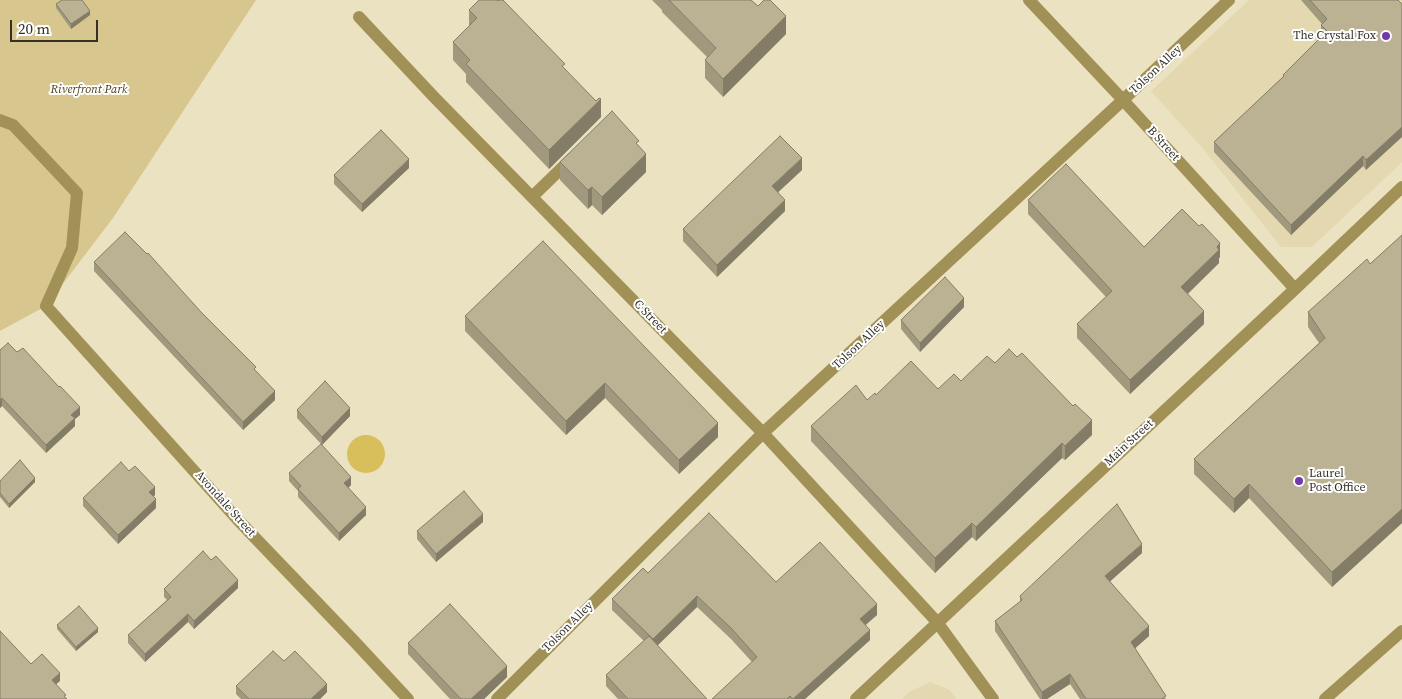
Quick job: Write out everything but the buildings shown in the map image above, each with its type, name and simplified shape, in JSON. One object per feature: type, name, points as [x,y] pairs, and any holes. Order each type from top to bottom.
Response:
[{"type":"street","name":"B Street","points":[[1029,0],[1295,289]]},
{"type":"street","name":"Tolson Alley","points":[[497,699],[764,433],[1229,0]]},
{"type":"street","name":"C Street","points":[[359,17],[434,97],[764,433],[937,622],[993,699]]},
{"type":"street","name":"Avondale Street","points":[[0,120],[13,125],[77,193],[72,248],[46,306],[238,520],[408,699]]},
{"type":"street","points":[[532,197],[581,148]]},
{"type":"street","name":"Main Street","points":[[856,699],[1402,187]]},
{"type":"street","points":[[1325,699],[1402,631]]},
{"type":"shaded area","points":[[1249,0],[1402,0],[1402,162],[1312,247],[1281,247],[1204,150],[1151,91]]},
{"type":"shaded area","points":[[366,435],[380,440],[385,454],[380,468],[366,473],[352,468],[347,454],[352,440]]},
{"type":"shaded area","points":[[930,682],[950,690],[956,699],[902,699],[909,692]]},
{"type":"green space","name":"Riverfront Park","points":[[0,0],[256,0],[113,218],[46,306],[0,331]]},
{"type":"place","name":"The Crystal Fox","points":[[1386,36]]},
{"type":"place","name":"Laurel Post Office","points":[[1299,481]]}]
